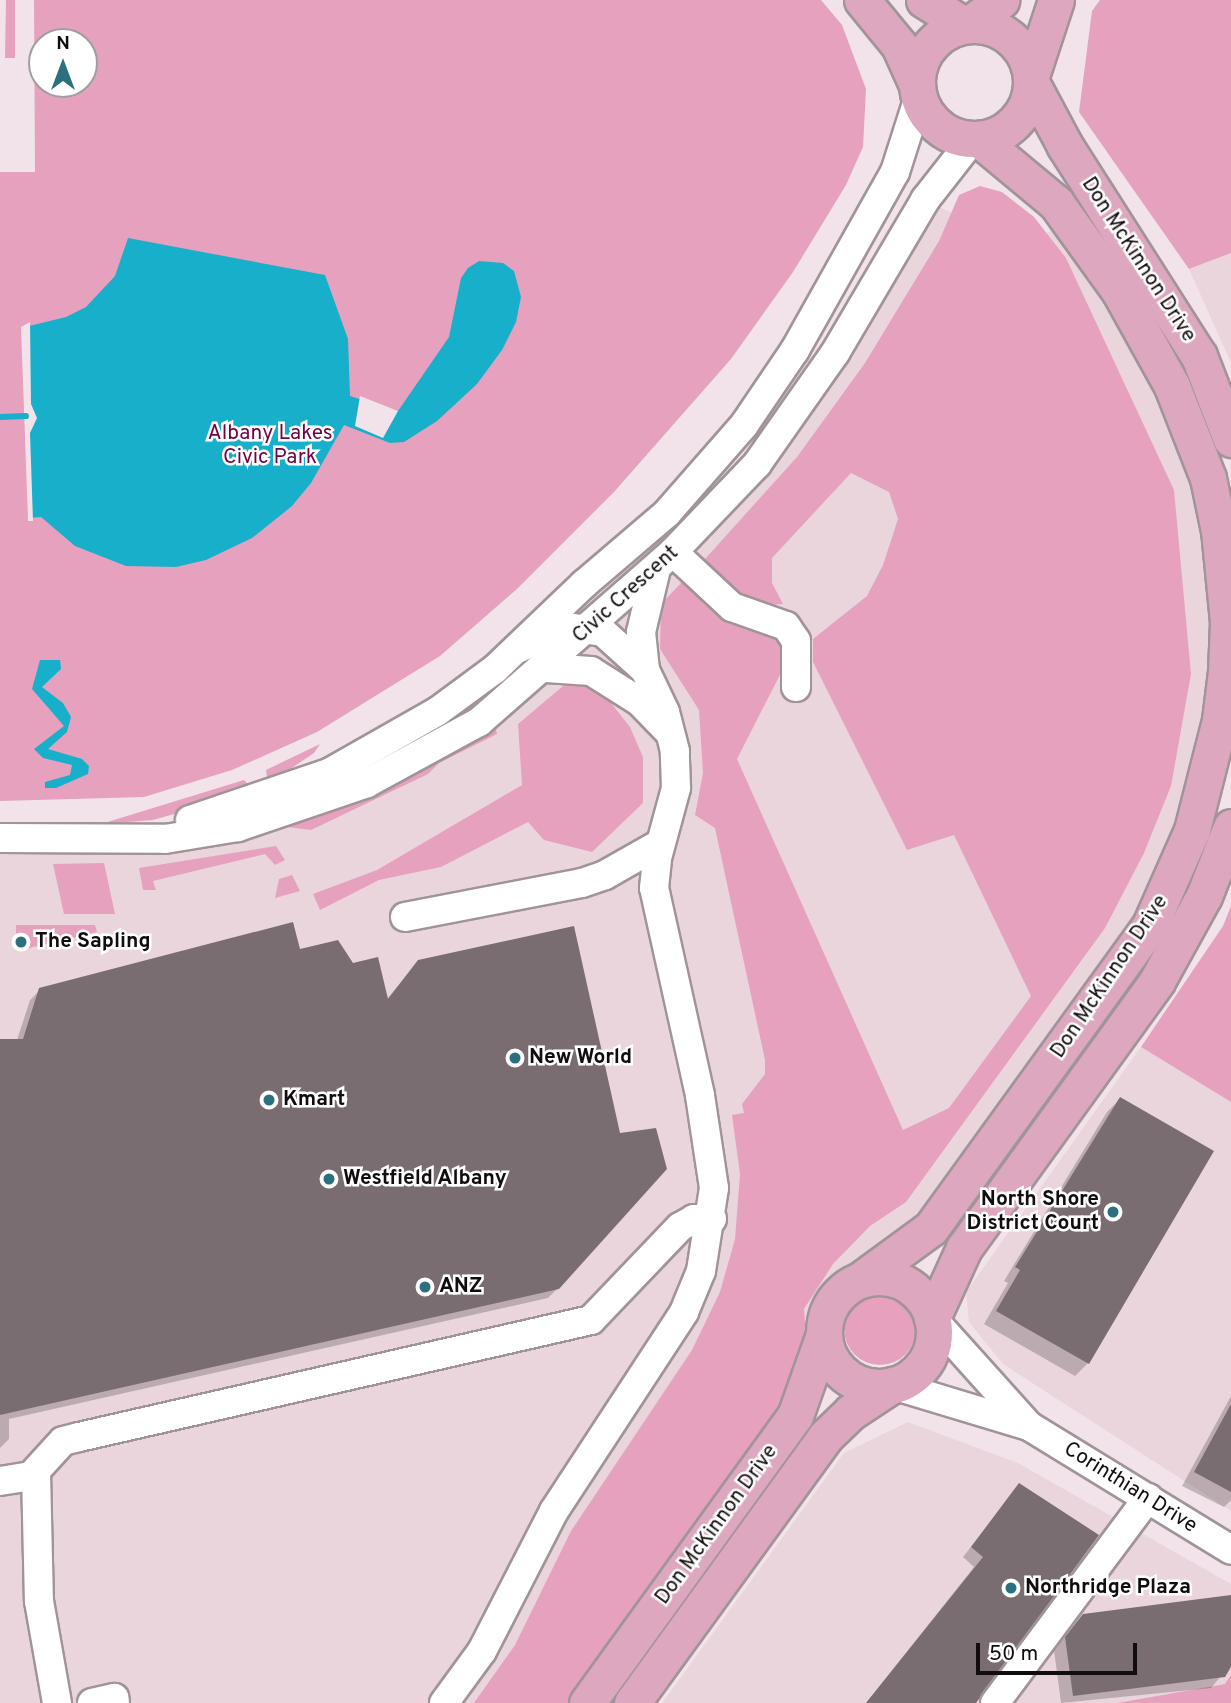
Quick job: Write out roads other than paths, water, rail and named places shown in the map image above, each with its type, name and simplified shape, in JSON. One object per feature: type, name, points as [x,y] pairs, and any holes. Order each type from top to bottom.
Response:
[{"type":"main road","points":[[862,0],[899,45],[933,122],[957,138],[976,140],[1008,128],[1033,80],[1056,0]]},
{"type":"main road","points":[[924,0],[966,23],[1007,37],[1033,80]]},
{"type":"main road","points":[[918,91],[928,51],[946,31],[966,23],[1001,0]]},
{"type":"main road","name":"Don McKinnon Drive","points":[[1033,80],[1065,146],[1199,356],[1231,439]]},
{"type":"main road","name":"Don McKinnon Drive","points":[[860,1280],[931,1228],[1150,925],[1192,830],[1220,720],[1226,671],[1228,622],[1219,531],[1208,478],[1172,386],[1119,292],[1056,203],[976,140]]},
{"type":"main road","name":"Don McKinnon Drive","points":[[933,1319],[964,1248],[1171,957],[1205,896],[1231,827]]},
{"type":"main road","points":[[883,1278],[905,1283],[922,1298],[933,1319],[934,1338],[924,1364],[892,1385],[870,1386],[850,1379],[835,1364],[824,1334],[834,1302],[860,1280],[883,1278]]},
{"type":"main road","name":"Don McKinnon Drive","points":[[587,1703],[795,1416],[824,1334]]},
{"type":"main road","name":"Don McKinnon Drive","points":[[632,1703],[825,1437],[851,1412],[892,1385]]},
{"type":"street","name":"Civic Crescent","points":[[123,838],[244,804],[328,774],[438,711],[519,648],[584,584],[616,560],[696,484],[770,388],[895,172],[918,91]]},
{"type":"street","name":"Civic Crescent","points":[[0,838],[165,839],[227,830],[367,783],[479,722],[546,668],[664,561],[782,432],[835,353],[925,200],[976,140]]},
{"type":"street","points":[[616,560],[593,593],[589,628],[595,650],[621,688]]},
{"type":"street","points":[[444,1703],[487,1641],[547,1522],[684,1312],[701,1271],[712,1219],[713,1166],[654,887],[661,843],[676,788],[671,735],[645,670],[641,632],[664,561],[732,607],[786,626],[796,640],[796,687]]},
{"type":"street","points":[[519,648],[567,627],[589,628],[616,642],[645,670]]},
{"type":"street","points":[[546,668],[591,671],[621,688],[654,714],[671,735]]},
{"type":"street","points":[[405,918],[582,883],[605,875],[661,843]]},
{"type":"street","points":[[0,1481],[36,1472],[64,1441],[591,1320],[680,1227],[694,1219],[712,1219]]},
{"type":"street","name":"Corinthian Drive","points":[[933,1319],[1029,1426]]},
{"type":"street","name":"Corinthian Drive","points":[[892,1385],[1029,1426],[1231,1550]]},
{"type":"street","points":[[36,1472],[39,1601],[57,1703]]},
{"type":"street","points":[[995,1703],[1148,1498]]},
{"type":"street","points":[[92,1703],[114,1698],[115,1703]]},
{"type":"water","points":[[128,238],[325,275],[348,339],[350,396],[398,411],[449,337],[461,278],[468,268],[479,261],[503,263],[514,271],[521,297],[516,322],[502,350],[477,384],[437,421],[404,442],[390,443],[344,425],[311,483],[292,506],[252,538],[206,560],[176,567],[126,566],[75,546],[41,517],[28,518],[25,327],[66,317],[86,307],[115,276]]},
{"type":"water","points":[[40,660],[60,660],[61,669],[42,687],[63,703],[71,717],[67,732],[48,749],[82,759],[89,766],[88,774],[56,788],[45,788],[45,782],[70,775],[72,765],[43,758],[34,749],[64,726],[32,689]]},
{"type":"waterway","points":[[0,417],[26,416]]},
{"type":"place","name":"The Sapling","points":[[21,942]]},
{"type":"place","name":"New World","points":[[515,1058]]},
{"type":"place","name":"Kmart","points":[[269,1100]]},
{"type":"place","name":"Westfield Albany","points":[[329,1179]]},
{"type":"place","name":"North Shore District Court","points":[[1113,1212]]},
{"type":"place","name":"ANZ","points":[[425,1287]]},
{"type":"place","name":"Northridge Plaza","points":[[1011,1588]]},
{"type":"park label","name":"Albany Lakes Civic Park","points":[[270,446]]}]
